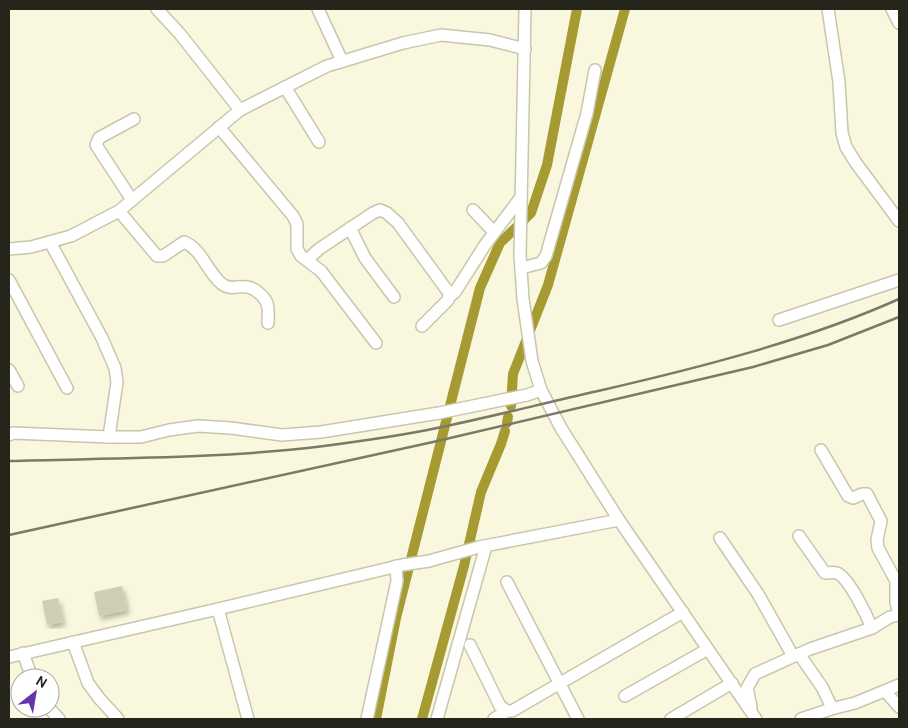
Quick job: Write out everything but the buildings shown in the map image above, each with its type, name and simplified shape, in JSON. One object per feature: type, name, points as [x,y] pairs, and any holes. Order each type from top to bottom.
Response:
[{"type":"street","points":[[157,9],[180,34],[240,110]]},
{"type":"street","points":[[318,9],[342,60]]},
{"type":"street","points":[[525,9],[520,255],[532,361],[540,390],[561,428],[619,520],[754,715]]},
{"type":"street","points":[[828,9],[839,82],[842,133],[846,147],[899,221]]},
{"type":"street","points":[[892,9],[899,23]]},
{"type":"street","points":[[9,249],[31,247],[71,236],[118,211],[240,110],[285,86],[342,60],[402,43],[441,35],[490,40],[525,50]]},
{"type":"street","points":[[521,268],[541,263],[546,256],[587,113],[595,70]]},
{"type":"street","points":[[285,86],[319,142]]},
{"type":"street","points":[[132,200],[96,145],[99,138],[134,119]]},
{"type":"street","points":[[219,126],[293,216],[296,224],[297,250],[301,256],[321,271],[376,343]]},
{"type":"street","points":[[422,326],[455,292],[494,232],[521,201]]},
{"type":"street","points":[[307,260],[319,249],[380,210],[388,213],[398,224],[438,278],[449,294],[449,297]]},
{"type":"street","points":[[474,210],[494,232]]},
{"type":"street","points":[[118,211],[157,256],[164,256],[184,242],[197,252],[222,284],[232,288],[242,285],[254,290],[265,299],[268,305],[268,323]]},
{"type":"street","points":[[350,228],[365,258],[394,297]]},
{"type":"street","points":[[50,242],[102,338],[115,368],[117,382],[109,437]]},
{"type":"street","points":[[9,280],[68,388]]},
{"type":"street","points":[[779,320],[899,280]]},
{"type":"street","points":[[9,370],[18,386]]},
{"type":"street","points":[[9,435],[13,433],[141,437],[169,430],[198,426],[231,428],[282,435],[321,432],[470,407],[527,395],[540,390]]},
{"type":"street","points":[[754,715],[747,688],[755,674],[796,655],[872,628],[899,614],[896,602],[896,581],[878,548],[877,540],[881,521],[867,494],[854,498],[848,496],[821,450]]},
{"type":"street","points":[[9,656],[218,609],[399,565],[429,561],[483,546],[619,520]]},
{"type":"street","points":[[799,536],[825,573],[834,573],[841,576],[861,603],[872,628]]},
{"type":"street","points":[[720,538],[796,655],[822,687],[832,708]]},
{"type":"street","points":[[438,719],[483,546]]},
{"type":"street","points":[[367,719],[396,588],[399,565]]},
{"type":"street","points":[[507,582],[578,719]]},
{"type":"street","points":[[218,609],[248,719]]},
{"type":"street","points":[[494,719],[507,711],[512,711],[683,612]]},
{"type":"street","points":[[73,642],[88,683],[98,698],[118,719]]},
{"type":"street","points":[[470,645],[500,706],[507,711]]},
{"type":"street","points":[[625,696],[708,649]]},
{"type":"street","points":[[23,653],[28,668]]},
{"type":"street","points":[[670,719],[732,683]]},
{"type":"street","points":[[801,719],[832,708],[855,703],[899,685]]},
{"type":"street","points":[[885,691],[899,707]]},
{"type":"waterway","points":[[376,719],[396,618],[480,288],[500,243],[531,213],[547,165],[577,9]]},
{"type":"waterway","points":[[511,406],[513,374],[548,285],[625,9]]},
{"type":"waterway","points":[[507,423],[508,417]]},
{"type":"waterway","points":[[422,719],[464,566],[481,492],[505,431]]},
{"type":"railway","points":[[9,461],[246,453],[324,446],[409,433],[497,415],[712,363],[789,341],[899,299]]},
{"type":"railway","points":[[9,535],[433,442],[753,367],[828,345],[899,317]]}]
